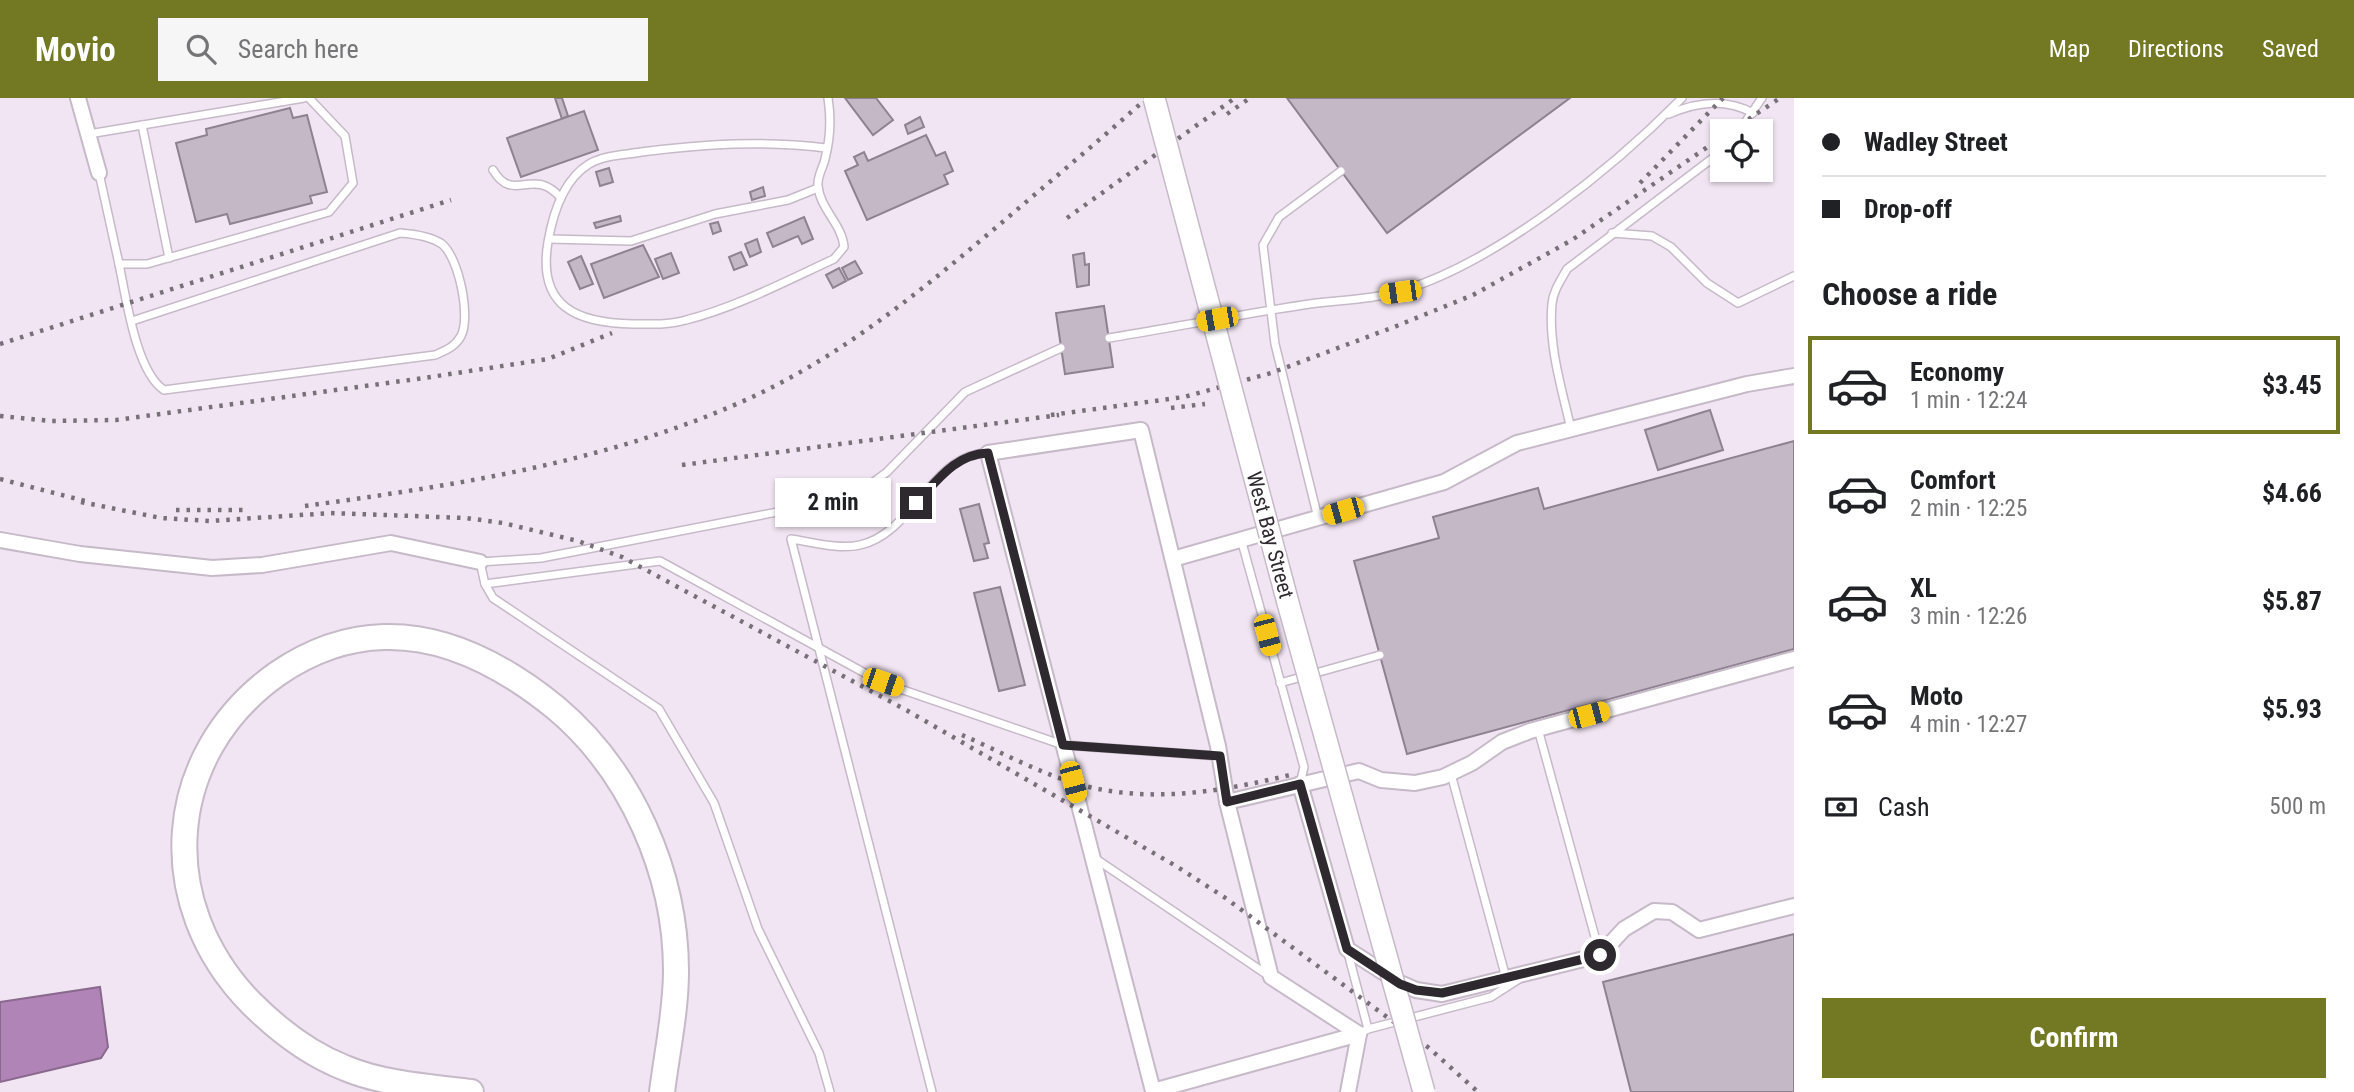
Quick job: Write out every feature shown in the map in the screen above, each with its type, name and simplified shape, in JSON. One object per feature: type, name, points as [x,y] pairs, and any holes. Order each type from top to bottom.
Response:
[{"type":"highway","points":[[471,1092],[386,1079],[345,1069],[303,1047],[268,1020],[233,985],[204,940],[190,901],[185,868],[187,806],[208,750],[238,708],[288,667],[338,643],[386,636],[448,647],[504,671],[568,718],[597,750],[645,828],[664,877],[675,943],[675,993],[662,1092]]},
{"type":"main road","name":"West Bay Street","points":[[1154,98],[1288,603],[1424,1092]]},
{"type":"street","points":[[78,98],[99,173]]},
{"type":"street","points":[[1173,559],[1444,482],[1517,443],[1747,384],[1794,376]]},
{"type":"street","points":[[1141,430],[1220,756],[1227,802],[1271,977],[1364,1031],[1153,1091],[988,453],[1141,430]]},
{"type":"street","points":[[0,540],[80,554],[212,568],[262,565],[391,543],[480,562]]},
{"type":"street","points":[[1227,802],[1359,771],[1381,780],[1415,783],[1451,774],[1502,742],[1538,729],[1794,659]]},
{"type":"street","points":[[1300,784],[1347,949],[1378,971],[1416,990],[1442,993],[1600,955],[1624,929],[1654,911],[1672,912],[1699,930],[1794,906]]},
{"type":"street","points":[[1348,1092],[1364,1031]]},
{"type":"lane","points":[[89,134],[306,98],[345,136],[353,183],[329,212],[147,264],[119,264]]},
{"type":"lane","points":[[826,148],[750,141],[607,157],[578,172],[553,215],[548,278],[555,296],[563,308],[575,316],[622,324],[684,321],[776,286],[841,254],[843,237],[818,188],[826,148],[830,120],[828,98]]},
{"type":"lane","points":[[1109,338],[1270,310],[1400,292],[1466,265],[1589,181],[1682,98]]},
{"type":"lane","points":[[1749,119],[1762,98]]},
{"type":"lane","points":[[1665,115],[1696,103],[1713,102],[1743,107],[1753,113]]},
{"type":"lane","points":[[142,125],[169,258]]},
{"type":"lane","points":[[1571,429],[1558,368],[1552,304],[1557,286],[1567,269],[1710,160]]},
{"type":"lane","points":[[493,170],[508,184],[520,187],[535,181],[550,185],[561,198]]},
{"type":"lane","points":[[1318,518],[1275,344],[1263,245],[1279,218],[1341,171]]},
{"type":"lane","points":[[99,173],[132,321],[148,375],[164,390],[435,355],[452,348],[462,335],[464,312],[458,271],[451,255],[441,243],[418,234],[400,233],[132,321]]},
{"type":"lane","points":[[549,239],[631,241],[715,214],[788,200],[818,188]]},
{"type":"lane","points":[[1611,233],[1652,236],[1671,247],[1707,283],[1738,303],[1794,276]]},
{"type":"lane","points":[[830,1092],[819,1053],[758,929],[715,803],[659,709],[493,598],[485,583],[480,562],[541,558],[834,500],[864,489],[887,472],[965,392],[1062,348]]},
{"type":"lane","points":[[932,1092],[791,539],[858,546],[872,542],[899,522],[950,467],[973,454],[988,453]]},
{"type":"lane","points":[[1241,539],[1304,767],[1300,784]]},
{"type":"lane","points":[[485,583],[660,561],[883,682],[1063,745],[1220,756]]},
{"type":"lane","points":[[1280,683],[1380,654]]},
{"type":"lane","points":[[1538,729],[1600,955]]},
{"type":"lane","points":[[1451,774],[1506,978]]},
{"type":"lane","points":[[1092,857],[1271,977]]},
{"type":"lane","points":[[1347,949],[1364,1031],[1491,997],[1531,972]]},
{"type":"shaded area","points":[[100,987],[108,1047],[101,1058],[0,1082],[0,1002]]},
{"type":"building","points":[[555,98],[562,98],[568,116],[562,119]]},
{"type":"building","points":[[845,98],[876,98],[893,120],[873,135]]},
{"type":"building","points":[[1287,98],[1570,98],[1387,233]]},
{"type":"building","points":[[290,108],[293,118],[307,115],[327,192],[310,196],[312,203],[230,224],[227,214],[196,222],[176,143],[207,135],[206,129]]},
{"type":"building","points":[[584,111],[598,150],[521,177],[507,138]]},
{"type":"building","points":[[920,117],[924,127],[908,134],[905,125]]},
{"type":"building","points":[[926,135],[936,156],[945,152],[953,171],[944,175],[948,184],[867,220],[845,171],[858,165],[854,157],[864,152],[868,161]]},
{"type":"building","points":[[609,168],[613,182],[600,186],[596,172]]},
{"type":"building","points":[[763,187],[765,196],[752,200],[750,192]]},
{"type":"building","points":[[620,216],[621,221],[596,228],[594,223]]},
{"type":"building","points":[[804,217],[813,239],[802,244],[798,236],[773,247],[767,233]]},
{"type":"building","points":[[718,222],[721,231],[713,234],[710,224]]},
{"type":"building","points":[[757,239],[761,252],[750,257],[745,244]]},
{"type":"building","points":[[643,245],[659,277],[604,298],[591,264]]},
{"type":"building","points":[[741,252],[747,265],[734,270],[729,257]]},
{"type":"building","points":[[671,253],[679,273],[663,279],[655,259]]},
{"type":"building","points":[[1084,253],[1085,265],[1089,264],[1089,285],[1077,287],[1073,255]]},
{"type":"building","points":[[581,256],[593,284],[580,289],[568,262]]},
{"type":"building","points":[[855,261],[862,273],[848,280],[842,268]]},
{"type":"building","points":[[839,268],[846,281],[833,288],[826,275]]},
{"type":"building","points":[[1104,306],[1113,367],[1065,374],[1056,313]]},
{"type":"building","points":[[1710,410],[1723,450],[1658,470],[1645,430]]},
{"type":"building","points":[[1794,441],[1794,649],[1407,754],[1354,561],[1439,538],[1433,517],[1538,488],[1544,509]]},
{"type":"building","points":[[979,504],[989,543],[984,544],[988,558],[974,561],[960,509]]},
{"type":"building","points":[[1000,587],[1025,685],[999,691],[974,593]]},
{"type":"building","points":[[1794,934],[1794,1092],[1631,1092],[1603,982]]},
{"type":"railway","points":[[305,506],[468,481],[576,458],[681,426],[770,388],[842,346],[909,298],[1147,98]]},
{"type":"railway","points":[[1067,218],[1235,98]]},
{"type":"railway","points":[[1227,114],[1250,98]]},
{"type":"railway","points":[[1640,183],[1723,98]]},
{"type":"railway","points":[[1749,119],[1780,98]]},
{"type":"railway","points":[[1051,415],[1184,397],[1271,373],[1473,295],[1572,240],[1710,145]]},
{"type":"railway","points":[[0,344],[451,200]]},
{"type":"railway","points":[[0,416],[51,421],[116,420],[548,359],[612,333]]},
{"type":"railway","points":[[1171,408],[1205,404]]},
{"type":"railway","points":[[682,465],[1059,415]]},
{"type":"railway","points":[[0,479],[89,502]]},
{"type":"railway","points":[[81,502],[161,518],[210,521],[331,513],[466,518],[503,523],[578,541],[622,557],[908,711],[1176,866],[1224,897],[1429,1048],[1478,1092]]},
{"type":"railway","points":[[176,510],[246,510]]},
{"type":"railway","points":[[962,735],[1052,775],[1108,791],[1135,794],[1188,793],[1241,786],[1294,774]]},
{"type":"route","points":[[916,503],[950,467],[973,454],[988,453],[1063,745],[1220,756],[1227,802],[1300,784],[1347,949],[1378,971],[1416,990],[1442,993],[1600,955]]}]
